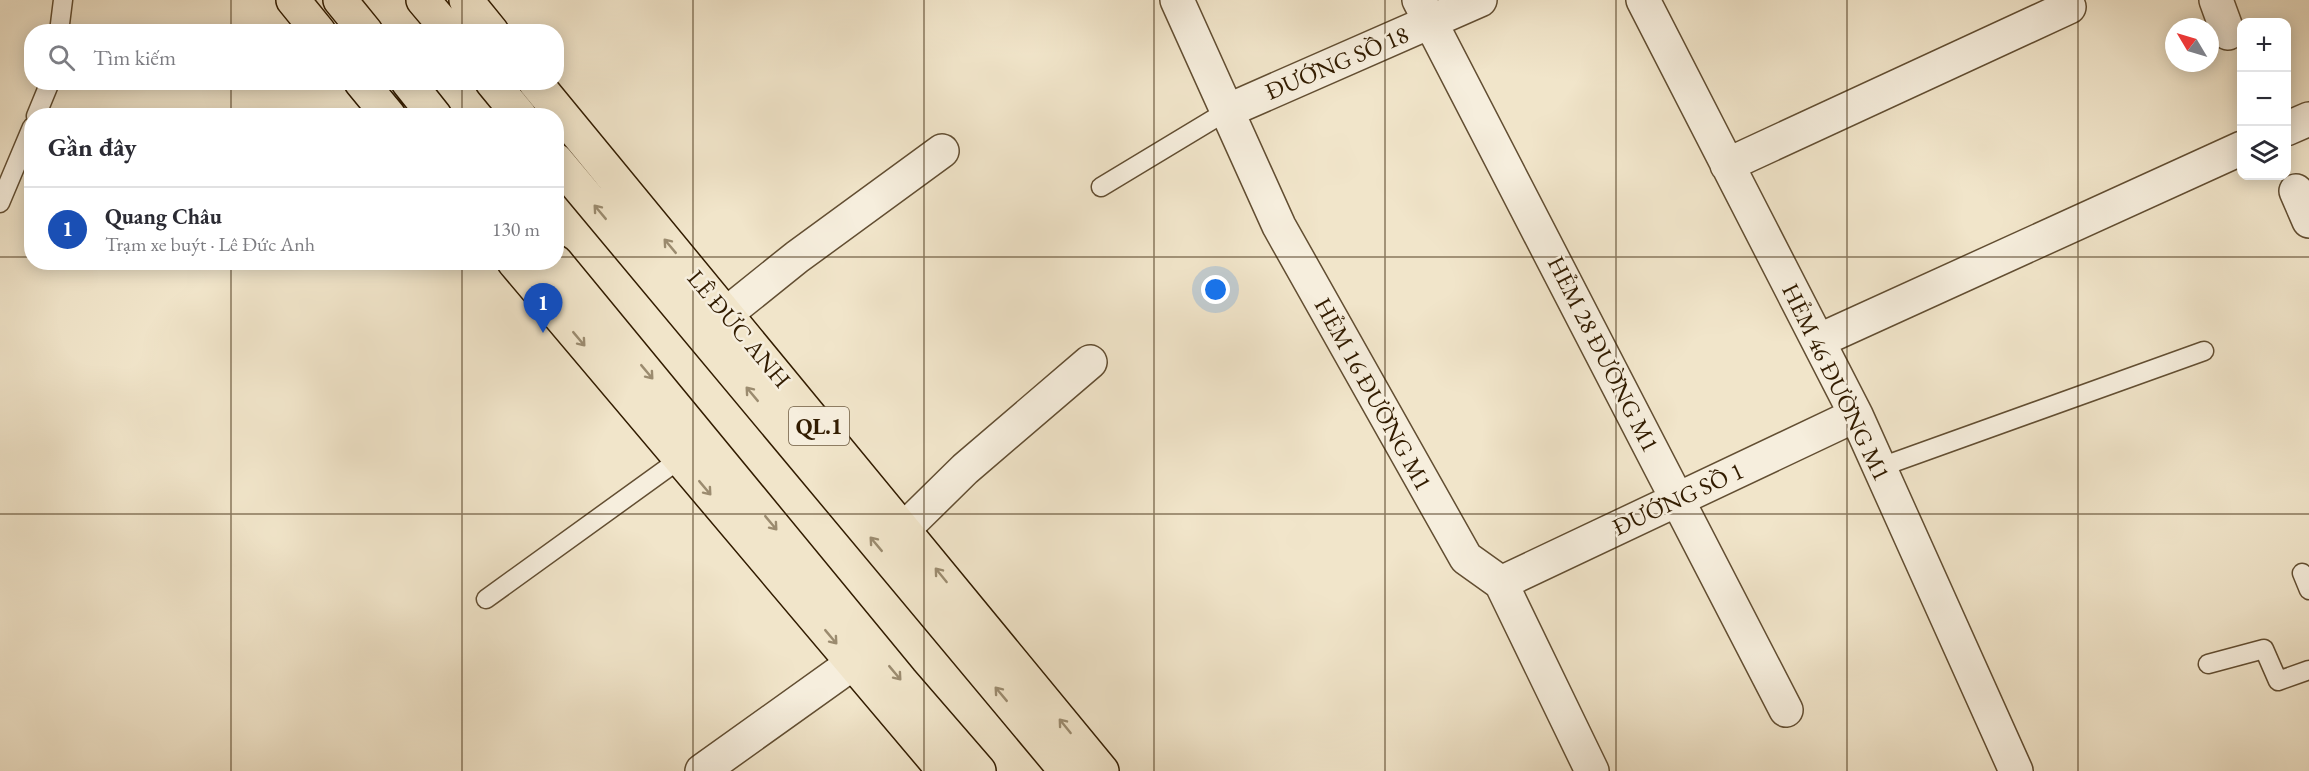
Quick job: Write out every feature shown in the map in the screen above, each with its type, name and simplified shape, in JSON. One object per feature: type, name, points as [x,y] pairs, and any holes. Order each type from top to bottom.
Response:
[{"type":"highway","points":[[293,0],[312,24]]},
{"type":"highway","points":[[340,0],[360,24]]},
{"type":"highway","points":[[423,0],[443,24]]},
{"type":"highway","points":[[466,0],[486,24]]},
{"type":"highway","points":[[368,90],[383,108]]},
{"type":"highway","points":[[414,90],[429,108]]},
{"type":"highway","points":[[499,90],[513,108]]},
{"type":"highway","name":"LÊ ĐỨC ANH","points":[[542,90],[556,108]]},
{"type":"highway","name":"LÊ ĐỨC ANH","points":[[564,117],[1102,771]]},
{"type":"highway","name":"LÊ ĐỨC ANH","points":[[564,170],[1065,771]]},
{"type":"highway","points":[[521,270],[945,771]]},
{"type":"highway","points":[[563,270],[901,681],[979,771]]},
{"type":"street","name":"HẺM 16 ĐƯỜNG M1","points":[[1177,0],[1279,226],[1466,558],[1501,583],[1592,771]]},
{"type":"street","name":"ĐƯỚNG SỒ 18","points":[[1227,111],[1425,11],[1480,0]]},
{"type":"street","name":"HẺM 46 ĐƯỜNG M1","points":[[1643,0],[1856,415],[2016,771]]},
{"type":"street","points":[[2216,0],[2229,33]]},
{"type":"street","points":[[1727,165],[2069,7]]},
{"type":"street","name":"HẺM 28 ĐƯỜNG M1","points":[[1425,11],[1678,498],[1785,710]]},
{"type":"street","points":[[2291,127],[2309,119]]},
{"type":"street","points":[[1818,341],[2237,150]]},
{"type":"street","points":[[726,314],[797,257],[942,151]]},
{"type":"street","points":[[2296,191],[2309,221]]},
{"type":"street","points":[[904,529],[965,469],[1090,362]]},
{"type":"street","name":"ĐƯỚNG SỒ 1","points":[[1501,583],[1856,415]]},
{"type":"street","points":[[702,771],[853,663]]},
{"type":"lane","points":[[60,24],[63,0]]},
{"type":"lane","points":[[39,108],[47,90]]},
{"type":"lane","points":[[1101,187],[1227,111]]},
{"type":"lane","points":[[0,203],[24,146]]},
{"type":"lane","points":[[1878,468],[2204,351]]},
{"type":"lane","points":[[486,599],[680,459]]},
{"type":"lane","points":[[2208,664],[2264,649],[2278,681],[2309,670]]},
{"type":"place","name":"Quang Châu","points":[[543,333]]}]
